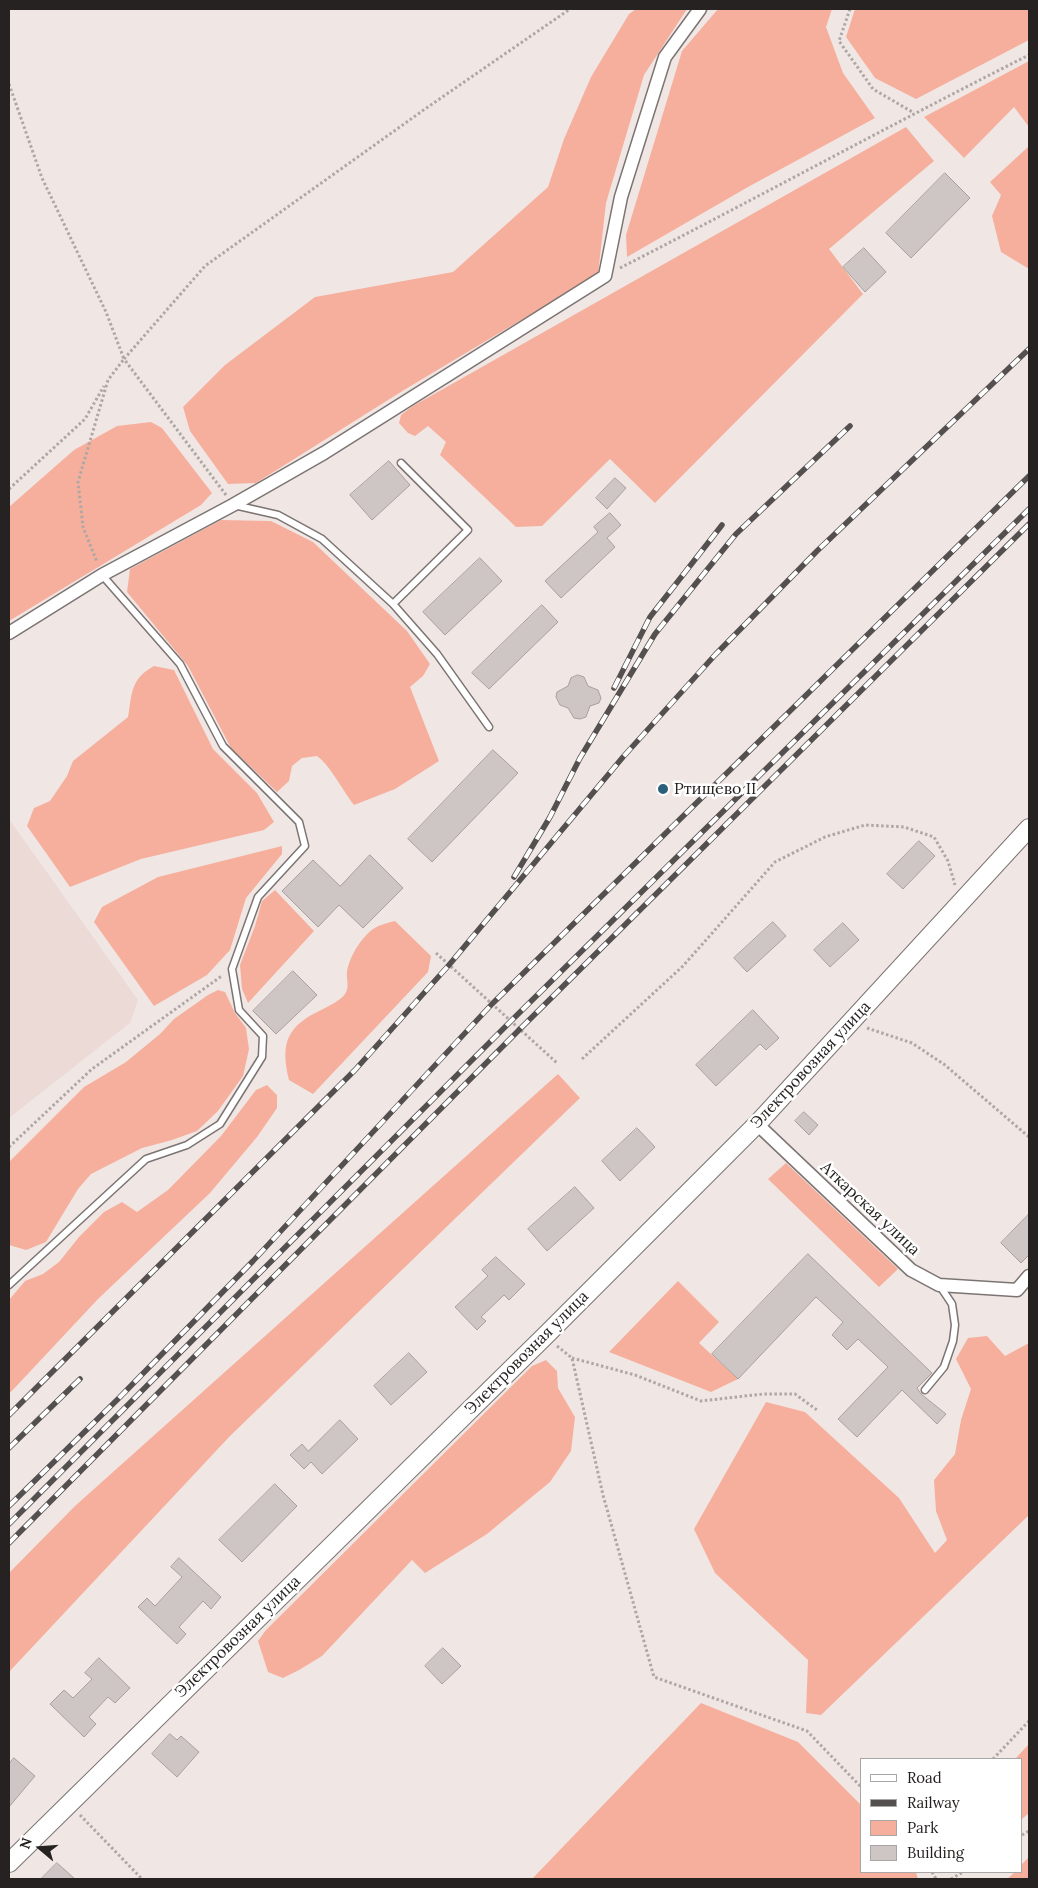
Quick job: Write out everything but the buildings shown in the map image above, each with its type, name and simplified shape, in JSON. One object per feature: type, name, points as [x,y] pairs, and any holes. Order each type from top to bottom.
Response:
[{"type":"street","points":[[9,633],[102,575],[233,505],[324,453],[605,276],[621,197],[665,57],[700,9]]},
{"type":"street","name":"Электровозная улица","points":[[9,1863],[545,1336],[757,1124],[1029,828]]},
{"type":"street","name":"Аткарская улица","points":[[757,1124],[911,1270],[939,1285],[1017,1290],[1029,1276]]},
{"type":"lane","points":[[393,604],[468,530],[401,463]]},
{"type":"lane","points":[[233,505],[278,515],[322,539],[393,604],[437,654],[489,727]]},
{"type":"lane","points":[[9,1285],[146,1159],[187,1145],[220,1124],[262,1057],[263,1036],[240,1010],[232,969],[258,897],[305,846],[298,822],[222,746],[180,664],[102,575]]},
{"type":"lane","points":[[925,1390],[944,1367],[953,1341],[955,1324],[952,1304],[939,1285]]},
{"type":"path","points":[[9,489],[85,419],[108,380],[205,266],[425,109],[570,9]]},
{"type":"path","points":[[850,9],[839,41],[873,89],[914,113]]},
{"type":"path","points":[[605,276],[734,210],[914,113],[1029,55]]},
{"type":"path","points":[[9,84],[42,178],[106,312],[124,360],[233,505]]},
{"type":"path","points":[[102,575],[83,527],[78,482],[108,380]]},
{"type":"path","points":[[582,1059],[683,966],[775,862],[825,837],[864,825],[904,827],[934,837],[948,861],[960,904]]},
{"type":"path","points":[[436,953],[557,1063]]},
{"type":"path","points":[[9,1147],[92,1069],[232,969]]},
{"type":"path","points":[[850,1023],[912,1043],[945,1065],[1029,1137]]},
{"type":"path","points":[[545,1336],[572,1358],[636,1375],[701,1400],[763,1394],[795,1394],[817,1410]]},
{"type":"path","points":[[572,1358],[603,1495],[654,1677],[807,1731],[860,1786]]},
{"type":"path","points":[[993,1758],[1029,1721]]},
{"type":"path","points":[[69,1804],[142,1879]]},
{"type":"shaded area","points":[[9,819],[138,1000],[130,1023],[9,1118]]},
{"type":"green space","points":[[636,9],[687,9],[644,75],[606,203],[598,274],[404,390],[256,483],[228,484],[190,431],[183,407],[225,365],[315,297],[453,272],[548,187],[564,139],[591,77],[629,14]]},
{"type":"green space","points":[[718,9],[832,9],[826,27],[843,73],[875,118],[748,187],[627,257],[626,235],[682,51]]},
{"type":"green space","points":[[855,9],[1029,9],[1029,40],[916,99],[875,78],[846,37]]},
{"type":"green space","points":[[1029,61],[1029,127],[1014,107],[964,158],[924,117]]},
{"type":"green space","points":[[906,127],[934,161],[829,249],[863,294],[655,503],[610,459],[542,526],[516,527],[440,455],[446,442],[428,426],[415,436],[408,433],[399,423],[401,415],[413,406]]},
{"type":"green space","points":[[1029,146],[1029,269],[1001,252],[992,216],[1001,195],[990,182]]},
{"type":"green space","points":[[151,422],[162,428],[212,493],[201,505],[9,621],[9,507],[74,450],[117,426]]},
{"type":"green space","points":[[221,520],[271,521],[313,542],[407,631],[430,664],[423,676],[410,687],[439,761],[395,789],[354,805],[332,772],[317,756],[302,758],[292,766],[289,781],[277,792],[231,748],[188,666],[127,592],[130,569]]},
{"type":"green space","points":[[154,666],[174,670],[213,749],[257,793],[274,822],[264,830],[141,859],[70,887],[27,826],[34,808],[50,801],[67,776],[73,761],[128,717],[136,682],[140,676]]},
{"type":"green space","points":[[282,846],[282,854],[246,898],[230,950],[207,975],[154,1006],[94,922],[102,907],[158,877]]},
{"type":"green space","points":[[275,890],[314,931],[248,1003],[242,989],[240,965],[255,926],[262,901]]},
{"type":"green space","points":[[395,921],[431,956],[428,972],[313,1094],[289,1080],[285,1055],[289,1037],[301,1022],[335,1003],[343,996],[348,983],[348,966],[360,943],[373,929]]},
{"type":"green space","points":[[218,990],[225,992],[235,1013],[246,1028],[249,1049],[243,1076],[218,1111],[197,1131],[142,1148],[91,1174],[78,1189],[46,1242],[26,1250],[9,1245],[9,1162],[84,1087],[126,1062],[160,1034],[174,1019]]},
{"type":"green space","points":[[558,1074],[580,1098],[230,1436],[9,1672],[9,1573],[75,1506]]},
{"type":"green space","points":[[267,1085],[277,1095],[277,1108],[257,1137],[210,1193],[98,1299],[9,1394],[9,1300],[25,1281],[43,1274],[59,1262],[79,1237],[104,1212],[122,1202],[137,1212],[168,1190],[221,1136],[256,1090]]},
{"type":"green space","points":[[786,1163],[898,1269],[879,1287],[768,1179]]},
{"type":"green space","points":[[678,1281],[719,1322],[699,1343],[738,1379],[711,1392],[609,1352]]},
{"type":"green space","points":[[987,1336],[1005,1356],[1029,1343],[1029,1515],[821,1715],[806,1713],[808,1660],[715,1573],[694,1529],[766,1402],[805,1412],[899,1498],[935,1553],[947,1540],[936,1511],[934,1480],[955,1454],[961,1420],[971,1389],[956,1359],[968,1338]]},
{"type":"green space","points":[[546,1360],[557,1371],[558,1388],[575,1417],[571,1451],[550,1482],[487,1534],[425,1573],[412,1560],[322,1656],[283,1678],[268,1672],[258,1641],[266,1630],[532,1366]]},
{"type":"green space","points":[[701,1703],[798,1742],[860,1804],[860,1873],[916,1873],[918,1879],[532,1879]]},
{"type":"green space","points":[[1029,1744],[1029,1813],[1023,1818],[1023,1758],[1016,1758]]},
{"type":"green space","points":[[1029,1857],[1029,1879],[1007,1879],[1014,1873],[1023,1873],[1023,1863]]},
{"type":"railway","points":[[9,1415],[355,1070],[449,965],[623,757],[715,655],[817,551],[1029,349]]},
{"type":"railway","points":[[514,877],[550,817],[580,758],[655,634],[736,534],[850,426]]},
{"type":"railway","points":[[9,1506],[119,1398],[253,1261],[492,1004],[1029,476]]},
{"type":"railway","points":[[9,1524],[511,1021],[1029,509]]},
{"type":"railway","points":[[9,1543],[520,1029],[1029,524]]},
{"type":"railway","points":[[614,688],[650,617],[722,525]]},
{"type":"railway","points":[[9,1448],[80,1379]]},
{"type":"place","name":"Ртищево II","points":[[663,789]]}]
